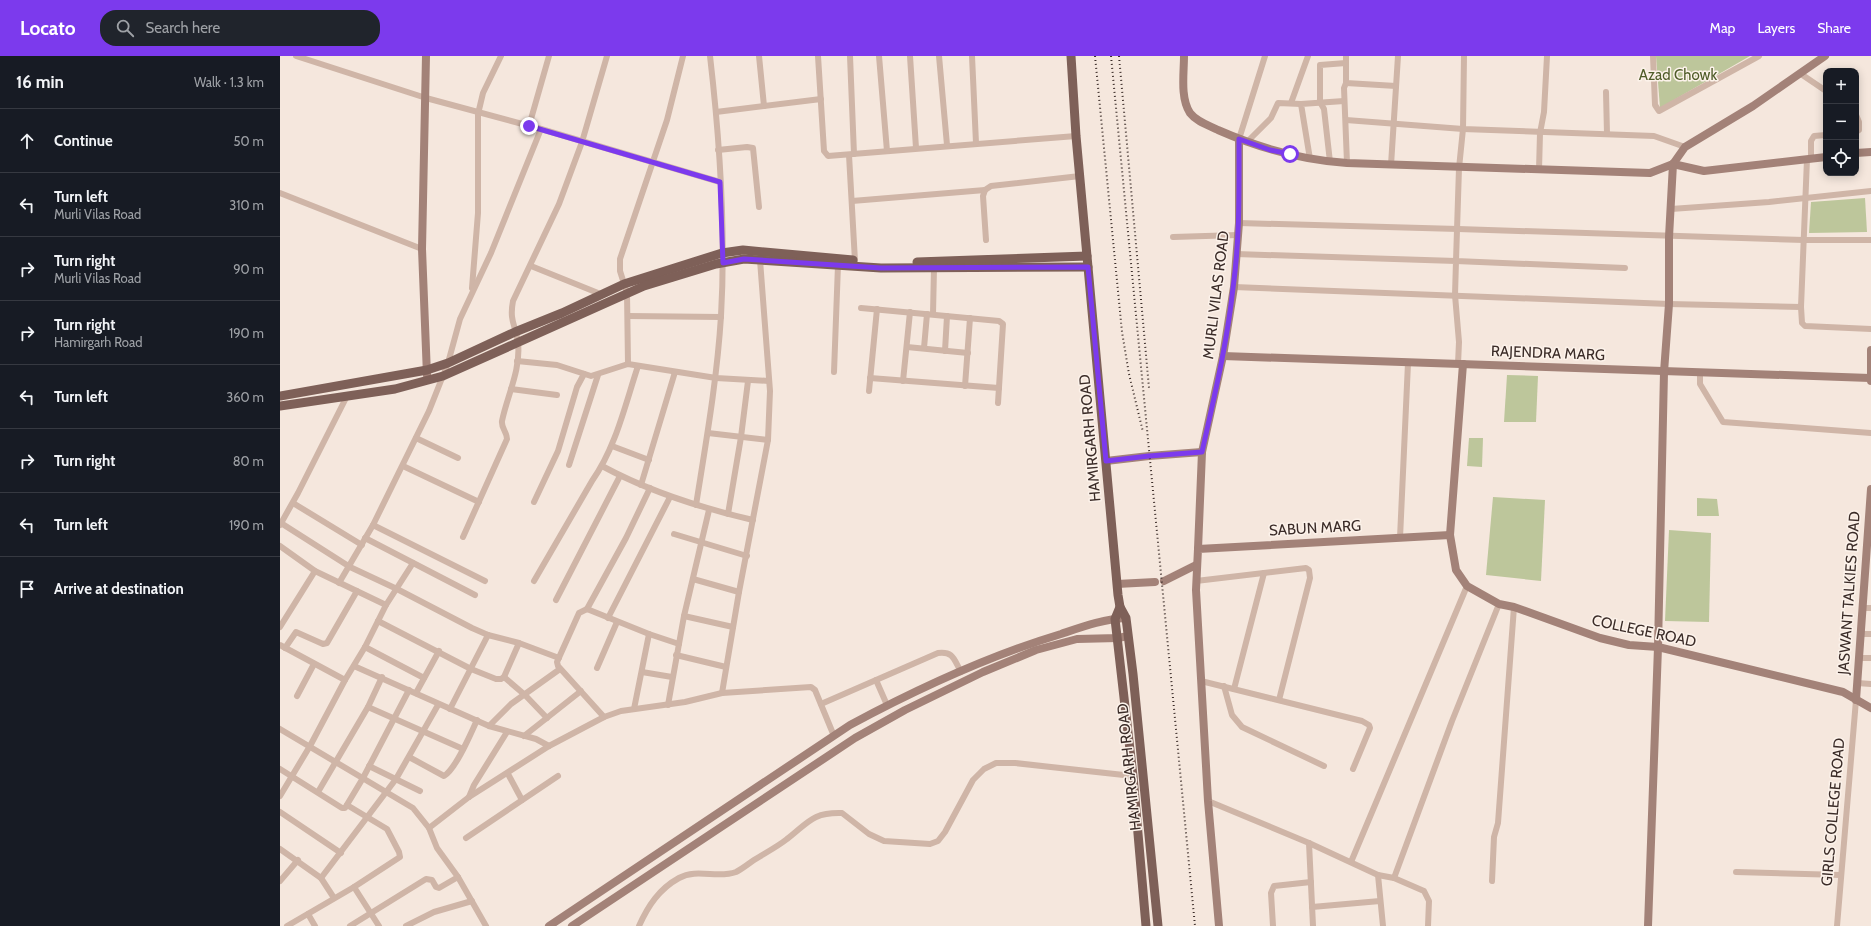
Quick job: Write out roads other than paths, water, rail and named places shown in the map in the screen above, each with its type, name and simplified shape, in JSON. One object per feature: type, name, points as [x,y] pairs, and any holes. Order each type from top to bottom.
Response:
[{"type":"main road","name":"HAMIRGARH ROAD","points":[[1071,56],[1076,136],[1117,584],[1120,606],[1126,618],[1144,773],[1158,926]]},
{"type":"main road","points":[[280,396],[427,370],[448,363],[624,284],[722,253],[743,250],[784,252],[880,264],[1087,256]]},
{"type":"main road","points":[[280,406],[395,389],[443,376],[627,293],[651,284],[723,263],[744,259],[838,265],[934,268],[1088,267]]},
{"type":"main road","name":"HAMIRGARH ROAD","points":[[1120,606],[1115,619],[1133,776],[1146,926]]},
{"type":"street","points":[[296,56],[478,114],[541,129],[720,182]]},
{"type":"street","points":[[426,56],[422,249],[427,380]]},
{"type":"street","points":[[472,292],[478,213],[478,114],[483,93],[501,56]]},
{"type":"street","points":[[529,126],[549,56]]},
{"type":"street","points":[[463,537],[506,444],[507,436],[503,428],[502,421],[517,361],[518,343],[511,312],[513,301],[531,266],[559,204],[582,142],[607,56]]},
{"type":"street","points":[[628,364],[627,293],[620,272],[620,259],[667,120],[683,56]]},
{"type":"street","points":[[696,505],[716,378],[721,317],[723,263],[716,112],[710,56]]},
{"type":"street","points":[[759,56],[764,106]]},
{"type":"street","points":[[818,56],[824,151],[828,156],[947,145],[1076,136]]},
{"type":"street","points":[[850,56],[852,201],[855,260]]},
{"type":"street","points":[[879,56],[887,151]]},
{"type":"street","points":[[910,56],[916,148]]},
{"type":"street","points":[[939,56],[947,145]]},
{"type":"street","points":[[972,56],[976,143]]},
{"type":"street","points":[[1184,56],[1185,103],[1190,113],[1196,120],[1243,141],[1270,150],[1310,159],[1330,162],[1459,168],[1650,173],[1673,164],[1704,171],[1823,157]]},
{"type":"street","points":[[1243,141],[1265,56]]},
{"type":"street","points":[[1291,103],[1308,56]]},
{"type":"street","points":[[1346,56],[1344,101],[1347,163]]},
{"type":"street","points":[[1391,165],[1398,56]]},
{"type":"street","points":[[1460,364],[1455,295],[1459,168],[1463,129],[1464,56]]},
{"type":"street","points":[[1538,170],[1540,132],[1544,112],[1547,56]]},
{"type":"street","points":[[1653,56],[1655,105],[1659,111],[1759,56]]},
{"type":"street","points":[[1648,926],[1658,647],[1664,372],[1669,304],[1669,237],[1673,164],[1685,147],[1802,74],[1825,56]]},
{"type":"street","points":[[1330,162],[1324,109],[1320,102],[1320,65],[1346,63]]},
{"type":"street","points":[[1802,74],[1823,89]]},
{"type":"street","points":[[1346,83],[1396,86]]},
{"type":"street","points":[[1606,92],[1607,134]]},
{"type":"street","points":[[716,112],[821,99]]},
{"type":"street","points":[[1243,141],[1271,118],[1278,103],[1301,104],[1344,101]]},
{"type":"street","points":[[1301,104],[1310,159]]},
{"type":"street","points":[[1346,120],[1463,129],[1654,136],[1685,147]]},
{"type":"street","points":[[340,583],[373,525],[416,438],[448,363],[460,319],[491,253],[541,129]]},
{"type":"street","points":[[1823,135],[1814,136],[1811,141],[1809,158],[1801,307],[1802,323],[1805,326],[1871,329]]},
{"type":"street","name":"MURLI VILAS ROAD","points":[[1198,549],[1202,452],[1224,356],[1234,287],[1243,141]]},
{"type":"street","points":[[718,150],[747,146],[753,148],[759,207]]},
{"type":"street","points":[[1859,153],[1871,152]]},
{"type":"street","points":[[852,201],[985,190],[991,186],[1080,176]]},
{"type":"street","points":[[985,190],[983,196],[986,240]]},
{"type":"street","points":[[1671,209],[1807,199],[1871,191]]},
{"type":"street","points":[[280,193],[422,249]]},
{"type":"street","points":[[1239,223],[1669,237],[1871,240]]},
{"type":"street","points":[[1172,238],[1238,235]]},
{"type":"street","points":[[1236,254],[1625,268]]},
{"type":"street","points":[[722,693],[739,592],[768,440],[770,392],[765,300],[760,260]]},
{"type":"street","points":[[834,372],[838,265]]},
{"type":"street","points":[[531,266],[602,294],[613,300]]},
{"type":"street","points":[[924,348],[930,314],[934,268]]},
{"type":"street","points":[[1234,287],[1669,304],[1801,307]]},
{"type":"street","points":[[861,308],[999,321],[1004,324],[998,403]]},
{"type":"street","points":[[868,391],[876,309]]},
{"type":"street","points":[[903,381],[910,312]]},
{"type":"street","points":[[628,316],[721,317]]},
{"type":"street","points":[[945,351],[947,316]]},
{"type":"street","points":[[964,386],[970,318]]},
{"type":"street","points":[[907,347],[968,353]]},
{"type":"street","points":[[1871,350],[1871,379]]},
{"type":"street","name":"RAJENDRA MARG","points":[[1224,356],[1871,379]]},
{"type":"street","points":[[517,361],[557,366],[591,376],[598,375],[618,366],[628,364],[716,378],[769,381]]},
{"type":"street","points":[[1400,538],[1408,362]]},
{"type":"street","name":"COLLEGE ROAD","points":[[1460,364],[1450,534],[1456,570],[1467,586],[1499,604],[1514,607],[1600,638],[1630,645],[1658,647],[1843,692],[1871,708]]},
{"type":"street","points":[[534,582],[602,466],[612,446],[638,366]]},
{"type":"street","points":[[641,485],[675,372]]},
{"type":"street","points":[[1700,373],[1700,384],[1723,422],[1871,433]]},
{"type":"street","points":[[534,502],[558,451],[577,388],[584,374]]},
{"type":"street","points":[[569,465],[598,375]]},
{"type":"street","points":[[870,378],[999,388]]},
{"type":"street","points":[[728,514],[741,437],[748,381]]},
{"type":"street","points":[[511,389],[557,395]]},
{"type":"street","points":[[348,396],[281,524],[350,567],[488,635],[519,643],[559,658]]},
{"type":"street","points":[[708,433],[768,440]]},
{"type":"street","points":[[416,438],[458,458]]},
{"type":"street","points":[[612,446],[649,460]]},
{"type":"street","points":[[1106,461],[1202,452]]},
{"type":"street","points":[[403,466],[479,502]]},
{"type":"street","points":[[602,466],[620,476],[670,497],[709,510],[753,520]]},
{"type":"street","points":[[556,600],[620,476]]},
{"type":"street","points":[[604,716],[560,668],[557,662],[580,613],[587,610],[626,538],[650,488]]},
{"type":"street","name":"JASWANT TALKIES ROAD","points":[[1856,700],[1862,608],[1868,583],[1871,489]]},
{"type":"street","points":[[608,618],[670,497]]},
{"type":"street","points":[[293,503],[362,545]]},
{"type":"street","points":[[668,705],[676,654],[709,510]]},
{"type":"street","points":[[373,525],[485,581]]},
{"type":"street","points":[[674,534],[747,556]]},
{"type":"street","name":"SABUN MARG","points":[[1198,549],[1450,534]]},
{"type":"street","points":[[366,538],[475,595]]},
{"type":"street","points":[[280,546],[315,571],[386,605]]},
{"type":"street","points":[[1198,549],[1196,581],[1201,681],[1208,801],[1219,926]]},
{"type":"street","points":[[280,796],[293,776],[345,680],[365,647],[386,605],[413,562]]},
{"type":"street","points":[[1164,581],[1196,565]]},
{"type":"street","points":[[1196,581],[1306,568],[1309,570],[1310,578],[1280,700]]},
{"type":"street","points":[[280,627],[315,571]]},
{"type":"street","points":[[1234,689],[1264,573]]},
{"type":"street","points":[[693,579],[739,592]]},
{"type":"street","points":[[1117,584],[1155,582]]},
{"type":"street","points":[[1351,862],[1467,586]]},
{"type":"street","points":[[345,680],[283,646],[296,632],[323,644],[327,643],[357,591]]},
{"type":"street","points":[[1394,878],[1444,743],[1499,604]]},
{"type":"street","points":[[1492,881],[1494,837],[1498,823],[1514,607]]},
{"type":"street","points":[[1862,608],[1871,608]]},
{"type":"street","points":[[587,610],[648,634],[679,644]]},
{"type":"street","points":[[684,616],[733,627]]},
{"type":"street","points":[[549,926],[834,736],[887,706],[1002,654],[1036,642],[1115,619],[1126,618]]},
{"type":"street","points":[[378,621],[439,651],[471,669],[496,679],[501,679],[504,677],[519,643]]},
{"type":"street","points":[[597,668],[618,622]]},
{"type":"street","points":[[634,709],[648,634]]},
{"type":"street","points":[[1860,634],[1871,634]]},
{"type":"street","points":[[450,709],[488,635]]},
{"type":"street","points":[[572,926],[855,738],[905,710],[983,672],[1036,650],[1077,639],[1118,638],[1128,636]]},
{"type":"street","points":[[365,647],[424,678]]},
{"type":"street","points":[[416,693],[439,651]]},
{"type":"street","points":[[821,704],[938,653],[947,652],[950,654],[961,672]]},
{"type":"street","points":[[676,654],[726,667]]},
{"type":"street","points":[[1859,658],[1871,658]]},
{"type":"street","points":[[297,696],[314,664]]},
{"type":"street","points":[[354,666],[382,677],[438,705],[489,726],[524,736],[549,746]]},
{"type":"street","points":[[489,726],[511,704],[526,695],[560,668]]},
{"type":"street","points":[[642,672],[672,677]]},
{"type":"street","points":[[318,792],[368,707],[382,677]]},
{"type":"street","points":[[504,677],[526,695],[547,718]]},
{"type":"street","points":[[876,680],[887,706]]},
{"type":"street","points":[[1201,681],[1362,721],[1369,725],[1370,728],[1352,769]]},
{"type":"street","points":[[1857,684],[1871,684]]},
{"type":"street","points":[[429,828],[469,797],[508,774],[549,746],[604,716],[621,711],[668,705],[722,693],[811,686],[815,690],[834,736]]},
{"type":"street","points":[[1224,686],[1232,715],[1242,727],[1324,766]]},
{"type":"street","points":[[280,769],[342,808],[345,808],[363,778],[409,690]]},
{"type":"street","points":[[524,736],[581,691]]},
{"type":"street","name":"GIRLS COLLEGE ROAD","points":[[1837,926],[1856,700]]},
{"type":"street","points":[[320,878],[396,779],[438,705]]},
{"type":"street","points":[[368,707],[463,749]]},
{"type":"street","points":[[409,757],[444,776],[449,771],[463,749],[477,720]]},
{"type":"street","points":[[280,729],[413,808],[429,828],[437,848],[458,877],[486,926]]},
{"type":"street","points":[[469,797],[474,785],[507,732]]},
{"type":"street","points":[[639,926],[657,895],[679,878],[688,874],[724,874],[736,872],[787,839],[806,822],[823,814],[842,813],[869,834],[884,841],[930,844],[938,841],[945,832],[973,780],[984,769],[996,764],[1015,764],[1133,776]]},
{"type":"street","points":[[369,766],[420,791]]},
{"type":"street","points":[[508,774],[522,800]]},
{"type":"street","points":[[466,838],[558,776]]},
{"type":"street","points":[[1208,801],[1309,843],[1378,875],[1394,878],[1424,891],[1429,901],[1428,926]]},
{"type":"street","points":[[287,926],[354,887],[400,857],[389,832],[368,817],[347,805]]},
{"type":"street","points":[[280,812],[340,853]]},
{"type":"street","points":[[1309,843],[1313,926]]},
{"type":"street","points":[[280,849],[298,860],[320,878],[334,898]]},
{"type":"street","points":[[280,881],[298,860]]},
{"type":"street","points":[[1736,872],[1841,875]]},
{"type":"street","points":[[1378,875],[1383,926]]},
{"type":"street","points":[[350,926],[426,879],[432,880],[436,887],[439,888],[458,877]]},
{"type":"street","points":[[1274,926],[1271,893],[1274,886],[1311,882]]},
{"type":"street","points":[[354,887],[379,926]]},
{"type":"street","points":[[406,926],[434,912],[472,901]]},
{"type":"street","points":[[1312,907],[1380,901]]},
{"type":"street","points":[[308,914],[315,926]]},
{"type":"railway","points":[[1095,56],[1122,332],[1129,374],[1143,432]]},
{"type":"railway","points":[[1111,56],[1195,926]]},
{"type":"railway","points":[[1119,56],[1149,388]]},
{"type":"park label","name":"Azad Chowk","points":[[1678,75]]}]
